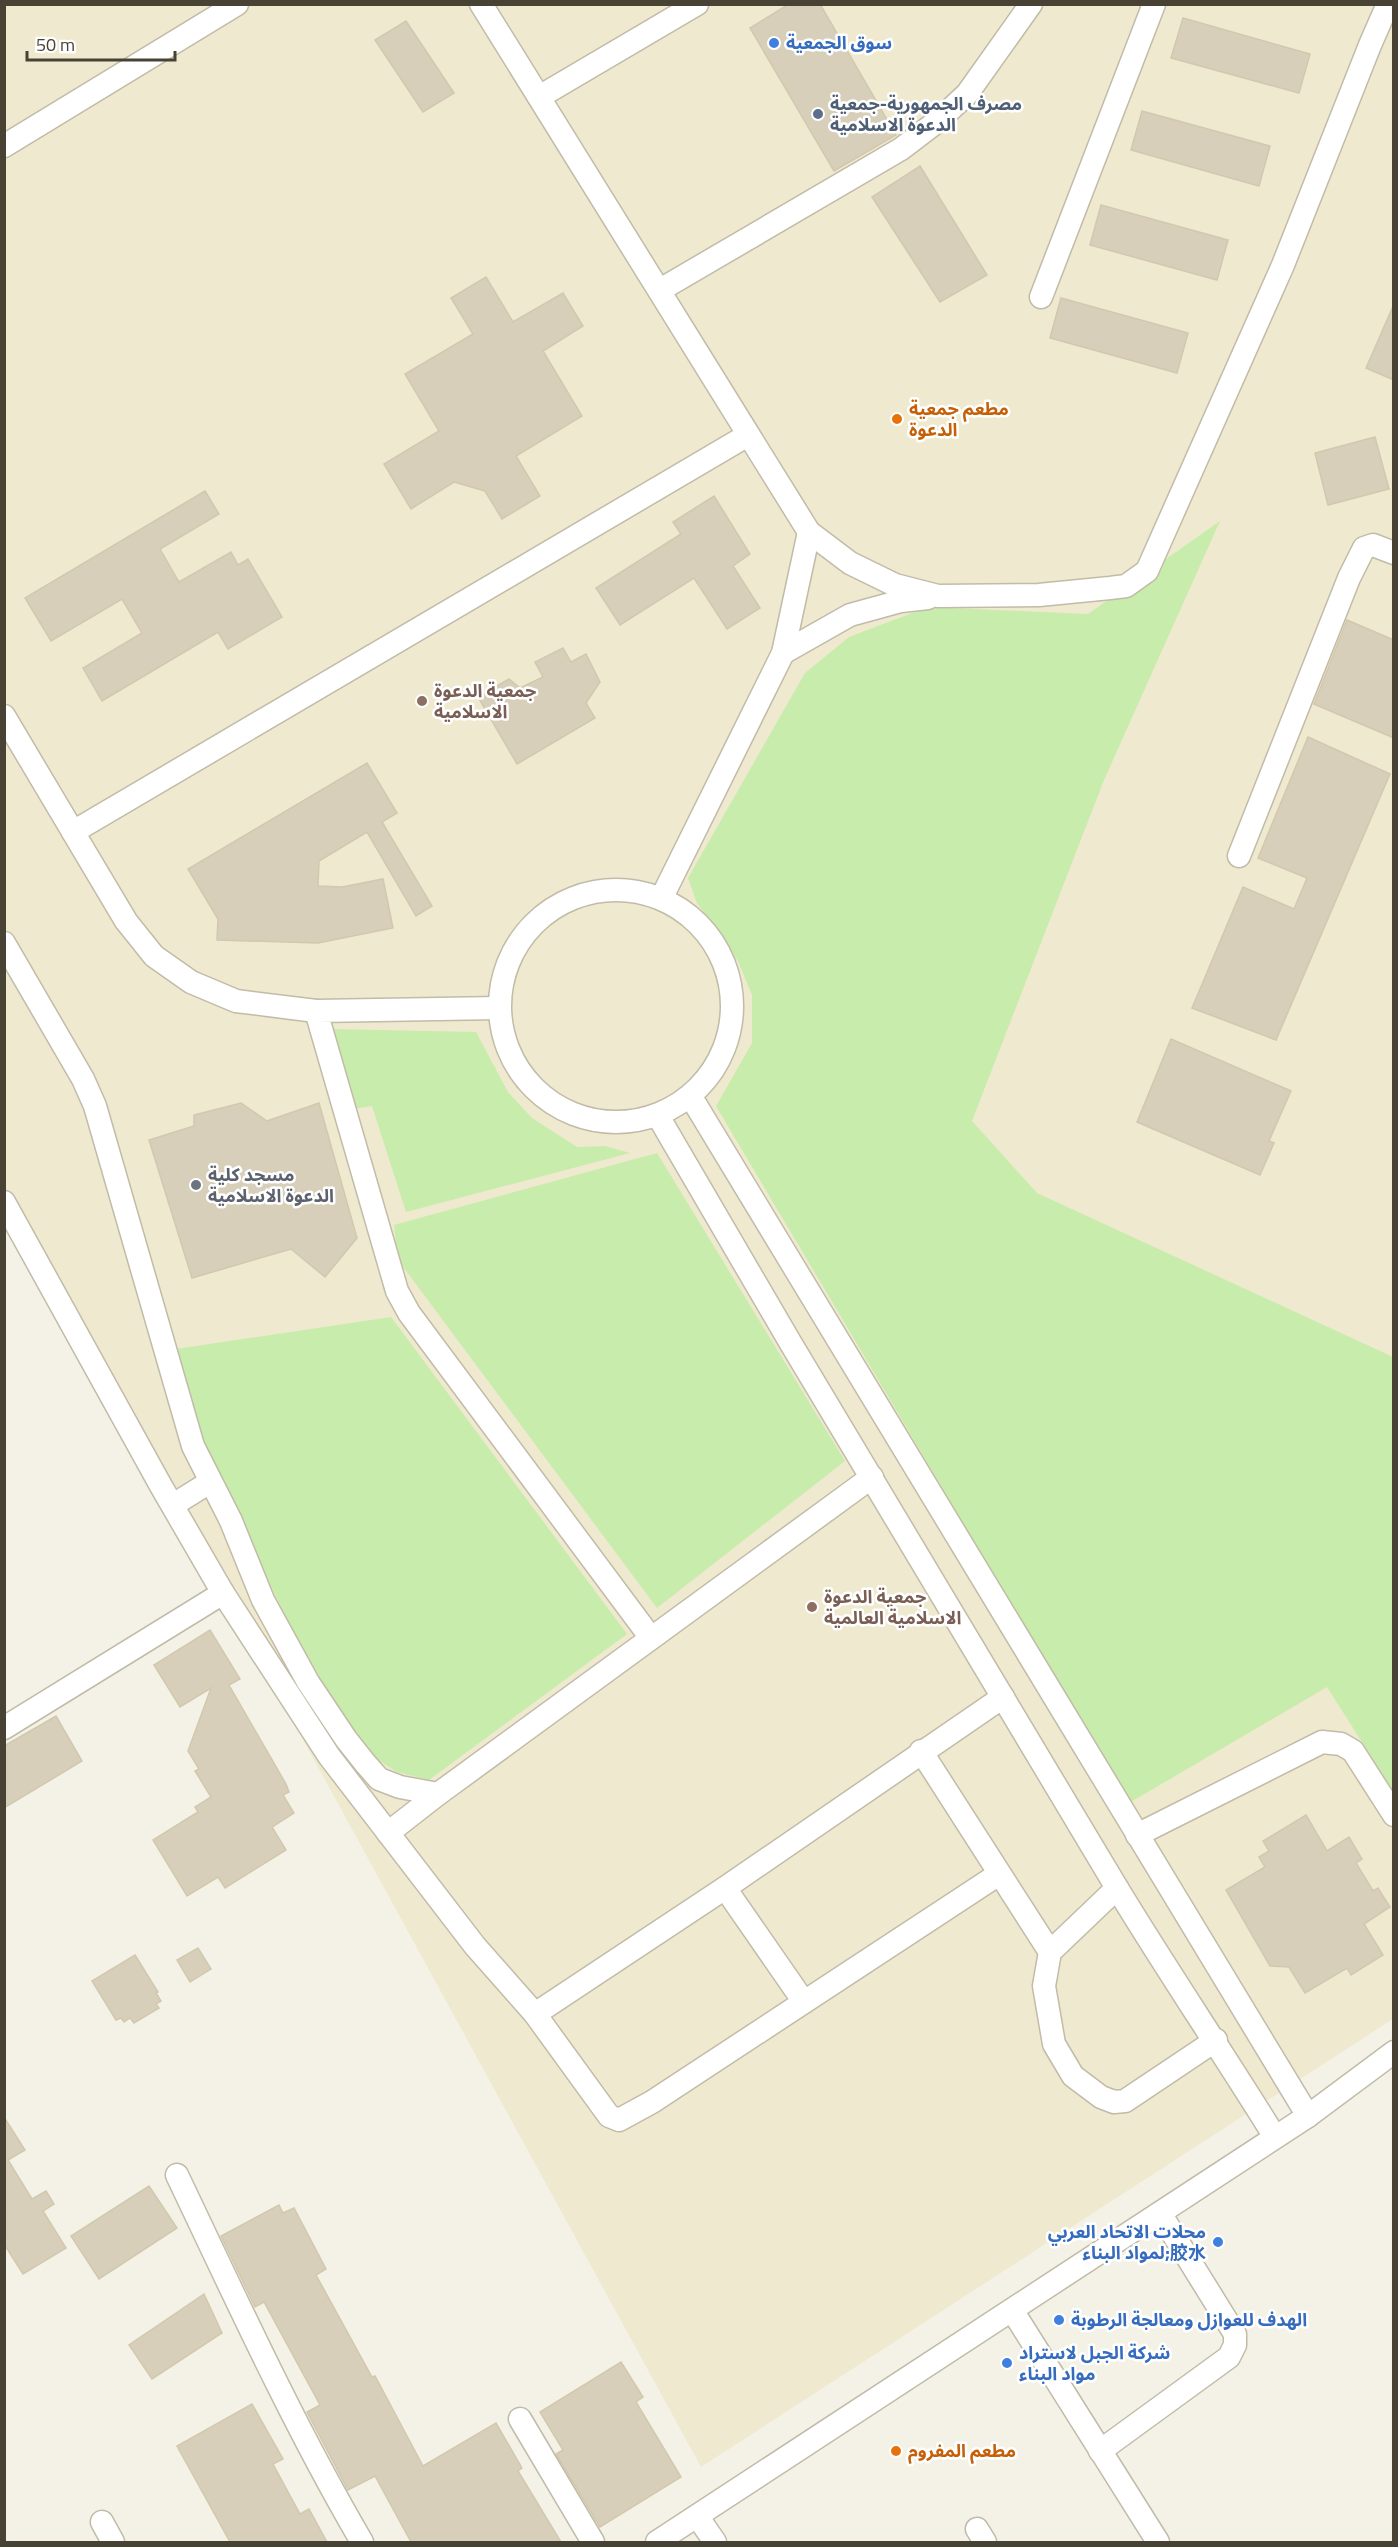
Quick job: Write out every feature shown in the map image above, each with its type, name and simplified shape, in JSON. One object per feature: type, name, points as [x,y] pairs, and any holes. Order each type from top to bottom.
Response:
[{"type":"street","points":[[4,146],[237,4]]},
{"type":"street","points":[[481,4],[809,532],[850,563],[895,585],[938,596]]},
{"type":"street","points":[[540,97],[698,4]]},
{"type":"street","points":[[660,290],[901,149],[939,120],[967,93],[1031,4]]},
{"type":"street","points":[[1041,297],[1154,4]]},
{"type":"street","points":[[783,653],[850,615],[901,601],[938,596],[1039,595],[1110,588],[1126,586],[1147,571],[1278,276],[1388,4]]},
{"type":"street","points":[[73,832],[748,435]]},
{"type":"street","points":[[662,897],[783,653],[809,532]]},
{"type":"street","points":[[1239,856],[1345,590],[1364,548],[1372,545],[1394,553]]},
{"type":"street","points":[[4,716],[126,921],[154,956],[191,982],[236,1001],[316,1011],[499,1008]]},
{"type":"street","points":[[605,889],[662,897],[710,933],[733,989],[726,1048],[691,1097],[658,1116],[603,1123],[550,1104],[513,1062],[499,1008],[512,952],[550,909],[605,889]]},
{"type":"street","points":[[4,943],[83,1079],[95,1106],[193,1446],[234,1529],[263,1600],[289,1651],[346,1739],[380,1779],[414,1791],[438,1794]]},
{"type":"street","points":[[316,1011],[397,1291],[409,1313],[651,1638]]},
{"type":"street","points":[[691,1097],[1308,2116]]},
{"type":"street","points":[[658,1116],[790,1342],[1117,1888],[1216,2040],[1275,2137]]},
{"type":"street","points":[[4,1202],[223,1593],[329,1756],[475,1946],[535,2014],[609,2116],[619,2120],[652,2102],[999,1874]]},
{"type":"street","points":[[388,1833],[872,1477]]},
{"type":"street","points":[[173,1505],[210,1482]]},
{"type":"street","points":[[4,1728],[223,1593]]},
{"type":"street","points":[[535,2014],[725,1888],[921,1751],[1003,1697]]},
{"type":"street","points":[[1137,1835],[1322,1742],[1341,1744],[1353,1751],[1394,1815]]},
{"type":"street","points":[[921,1751],[1050,1952]]},
{"type":"street","points":[[725,1888],[804,2002]]},
{"type":"street","points":[[1117,1888],[1050,1952],[1044,1986],[1054,2044],[1073,2076],[1101,2097],[1114,2102],[1125,2101],[1216,2040]]},
{"type":"street","points":[[657,2542],[1308,2116],[1394,2052]]},
{"type":"street","points":[[177,2175],[290,2411],[324,2478],[362,2542]]},
{"type":"street","points":[[1100,2451],[1229,2357],[1235,2345],[1235,2334],[1160,2213]]},
{"type":"street","points":[[1012,2310],[1158,2542]]},
{"type":"street","points":[[520,2419],[593,2542]]},
{"type":"street","points":[[697,2516],[715,2542]]},
{"type":"street","points":[[102,2522],[113,2542]]},
{"type":"shaded area","name":"جمعية الدعوة الاسلامية العالمية","points":[[4,5],[1393,5],[1393,2019],[701,2467],[5,1195]]},
{"type":"green space","points":[[1220,521],[1104,780],[972,1121],[1037,1193],[1393,1357],[1393,1791],[1327,1687],[1129,1803],[716,1106],[752,1043],[752,995],[738,961],[697,903],[688,878],[805,673],[849,637],[928,607],[1088,614]]},
{"type":"green space","points":[[331,1029],[476,1032],[508,1092],[532,1118],[577,1147],[605,1146],[630,1153],[406,1212],[372,1106],[353,1109]]},
{"type":"green space","points":[[657,1153],[845,1461],[657,1608],[398,1260],[394,1225]]},
{"type":"green space","points":[[391,1317],[627,1634],[429,1780],[397,1772],[375,1758],[347,1725],[289,1623],[212,1467],[176,1349]]},
{"type":"building","points":[[789,4],[820,4],[896,135],[834,171],[750,28]]},
{"type":"building","points":[[1183,18],[1310,54],[1299,93],[1171,58]]},
{"type":"building","points":[[406,21],[454,93],[423,112],[375,40]]},
{"type":"building","points":[[1142,111],[1270,146],[1259,186],[1131,150]]},
{"type":"building","points":[[920,166],[987,275],[940,302],[872,197]]},
{"type":"building","points":[[1101,205],[1228,240],[1217,280],[1090,245]]},
{"type":"building","points":[[486,277],[513,322],[563,293],[583,326],[543,351],[582,416],[516,456],[540,496],[502,519],[485,491],[454,482],[411,509],[384,464],[439,431],[405,374],[473,334],[451,298]]},
{"type":"building","points":[[1061,298],[1188,333],[1177,373],[1050,338]]},
{"type":"building","points":[[1394,304],[1394,380],[1366,368]]},
{"type":"building","points":[[1375,437],[1389,489],[1328,505],[1315,453]]},
{"type":"building","points":[[205,491],[219,514],[160,549],[179,582],[231,552],[238,565],[248,559],[282,617],[228,649],[218,632],[102,701],[83,668],[142,633],[122,599],[51,641],[25,598]]},
{"type":"building","points":[[714,496],[750,554],[733,566],[760,608],[727,629],[694,578],[620,625],[596,588],[681,534],[673,522]]},
{"type":"building","points":[[1347,620],[1394,640],[1394,738],[1314,704]]},
{"type":"building","points":[[563,648],[571,662],[586,654],[600,682],[586,703],[595,718],[517,764],[478,697],[509,679],[520,688],[543,677],[535,662]]},
{"type":"building","points":[[1308,737],[1390,774],[1276,1040],[1192,1008],[1243,887],[1294,909],[1307,878],[1258,858]]},
{"type":"building","points":[[367,763],[397,813],[382,822],[432,906],[416,916],[367,832],[319,861],[318,886],[342,887],[383,879],[393,928],[318,943],[217,940],[218,919],[188,869]]},
{"type":"building","points":[[1171,1039],[1291,1091],[1269,1141],[1274,1143],[1260,1175],[1137,1122]]},
{"type":"building","points":[[241,1103],[267,1121],[319,1103],[357,1238],[325,1277],[291,1249],[192,1278],[149,1140],[194,1126],[194,1115]]},
{"type":"building","points":[[210,1630],[240,1679],[229,1685],[286,1784],[289,1792],[283,1795],[294,1813],[272,1827],[286,1850],[225,1888],[218,1877],[187,1896],[153,1840],[198,1812],[195,1807],[211,1797],[195,1771],[199,1769],[188,1751],[211,1688],[180,1707],[154,1665]]},
{"type":"building","points":[[56,1716],[82,1761],[4,1808],[4,1746]]},
{"type":"building","points":[[1306,1815],[1327,1851],[1349,1837],[1362,1859],[1356,1863],[1373,1891],[1378,1888],[1390,1907],[1364,1924],[1383,1955],[1351,1975],[1347,1968],[1305,1993],[1289,1967],[1270,1966],[1226,1890],[1265,1867],[1259,1857],[1269,1851],[1263,1841]]},
{"type":"building","points":[[198,1948],[211,1969],[190,1982],[177,1960]]},
{"type":"building","points":[[135,1955],[158,1992],[156,1993],[161,2001],[156,2004],[159,2008],[134,2023],[130,2018],[124,2022],[121,2018],[116,2020],[92,1981]]},
{"type":"building","points":[[4,2117],[25,2150],[8,2160],[32,2199],[46,2191],[54,2204],[43,2211],[66,2248],[23,2274],[4,2244]]},
{"type":"building","points":[[149,2186],[177,2228],[99,2279],[71,2236]]},
{"type":"building","points":[[279,2205],[283,2213],[294,2208],[326,2269],[316,2275],[372,2377],[375,2376],[423,2466],[496,2423],[522,2468],[518,2471],[561,2542],[411,2542],[375,2476],[348,2490],[307,2412],[320,2405],[264,2302],[255,2307],[221,2236]]},
{"type":"building","points":[[204,2294],[222,2333],[152,2379],[129,2345]]},
{"type":"building","points":[[621,2362],[643,2397],[636,2402],[681,2477],[600,2527],[556,2454],[563,2450],[540,2412]]},
{"type":"building","points":[[252,2404],[283,2459],[273,2464],[300,2514],[309,2509],[327,2542],[230,2542],[177,2446]]},
{"type":"place","name":"سوق الجمعية","points":[[774,43]]},
{"type":"place","name":"مصرف الجمهورية-جمعية الدعوة الاسلامية","points":[[818,114]]},
{"type":"place","name":"مطعم جمعية الدعوة","points":[[897,419]]},
{"type":"place","name":"جمعية الدعوة الاسلامية","points":[[422,701]]},
{"type":"place","name":"مسجد كلية الدعوة الاسلامية","points":[[196,1185]]},
{"type":"place","name":"جمعية الدعوة الاسلامية العالمية","points":[[812,1607]]},
{"type":"place","name":"محلات الاتحاد العربي لمواد البناء;胶水","points":[[1218,2242]]},
{"type":"place","name":"الهدف للعوازل ومعالجة الرطوبة","points":[[1059,2320]]},
{"type":"place","name":"شركة الجبل لاستراد مواد البناء","points":[[1007,2363]]},
{"type":"place","name":"مطعم المفروم","points":[[896,2451]]}]
